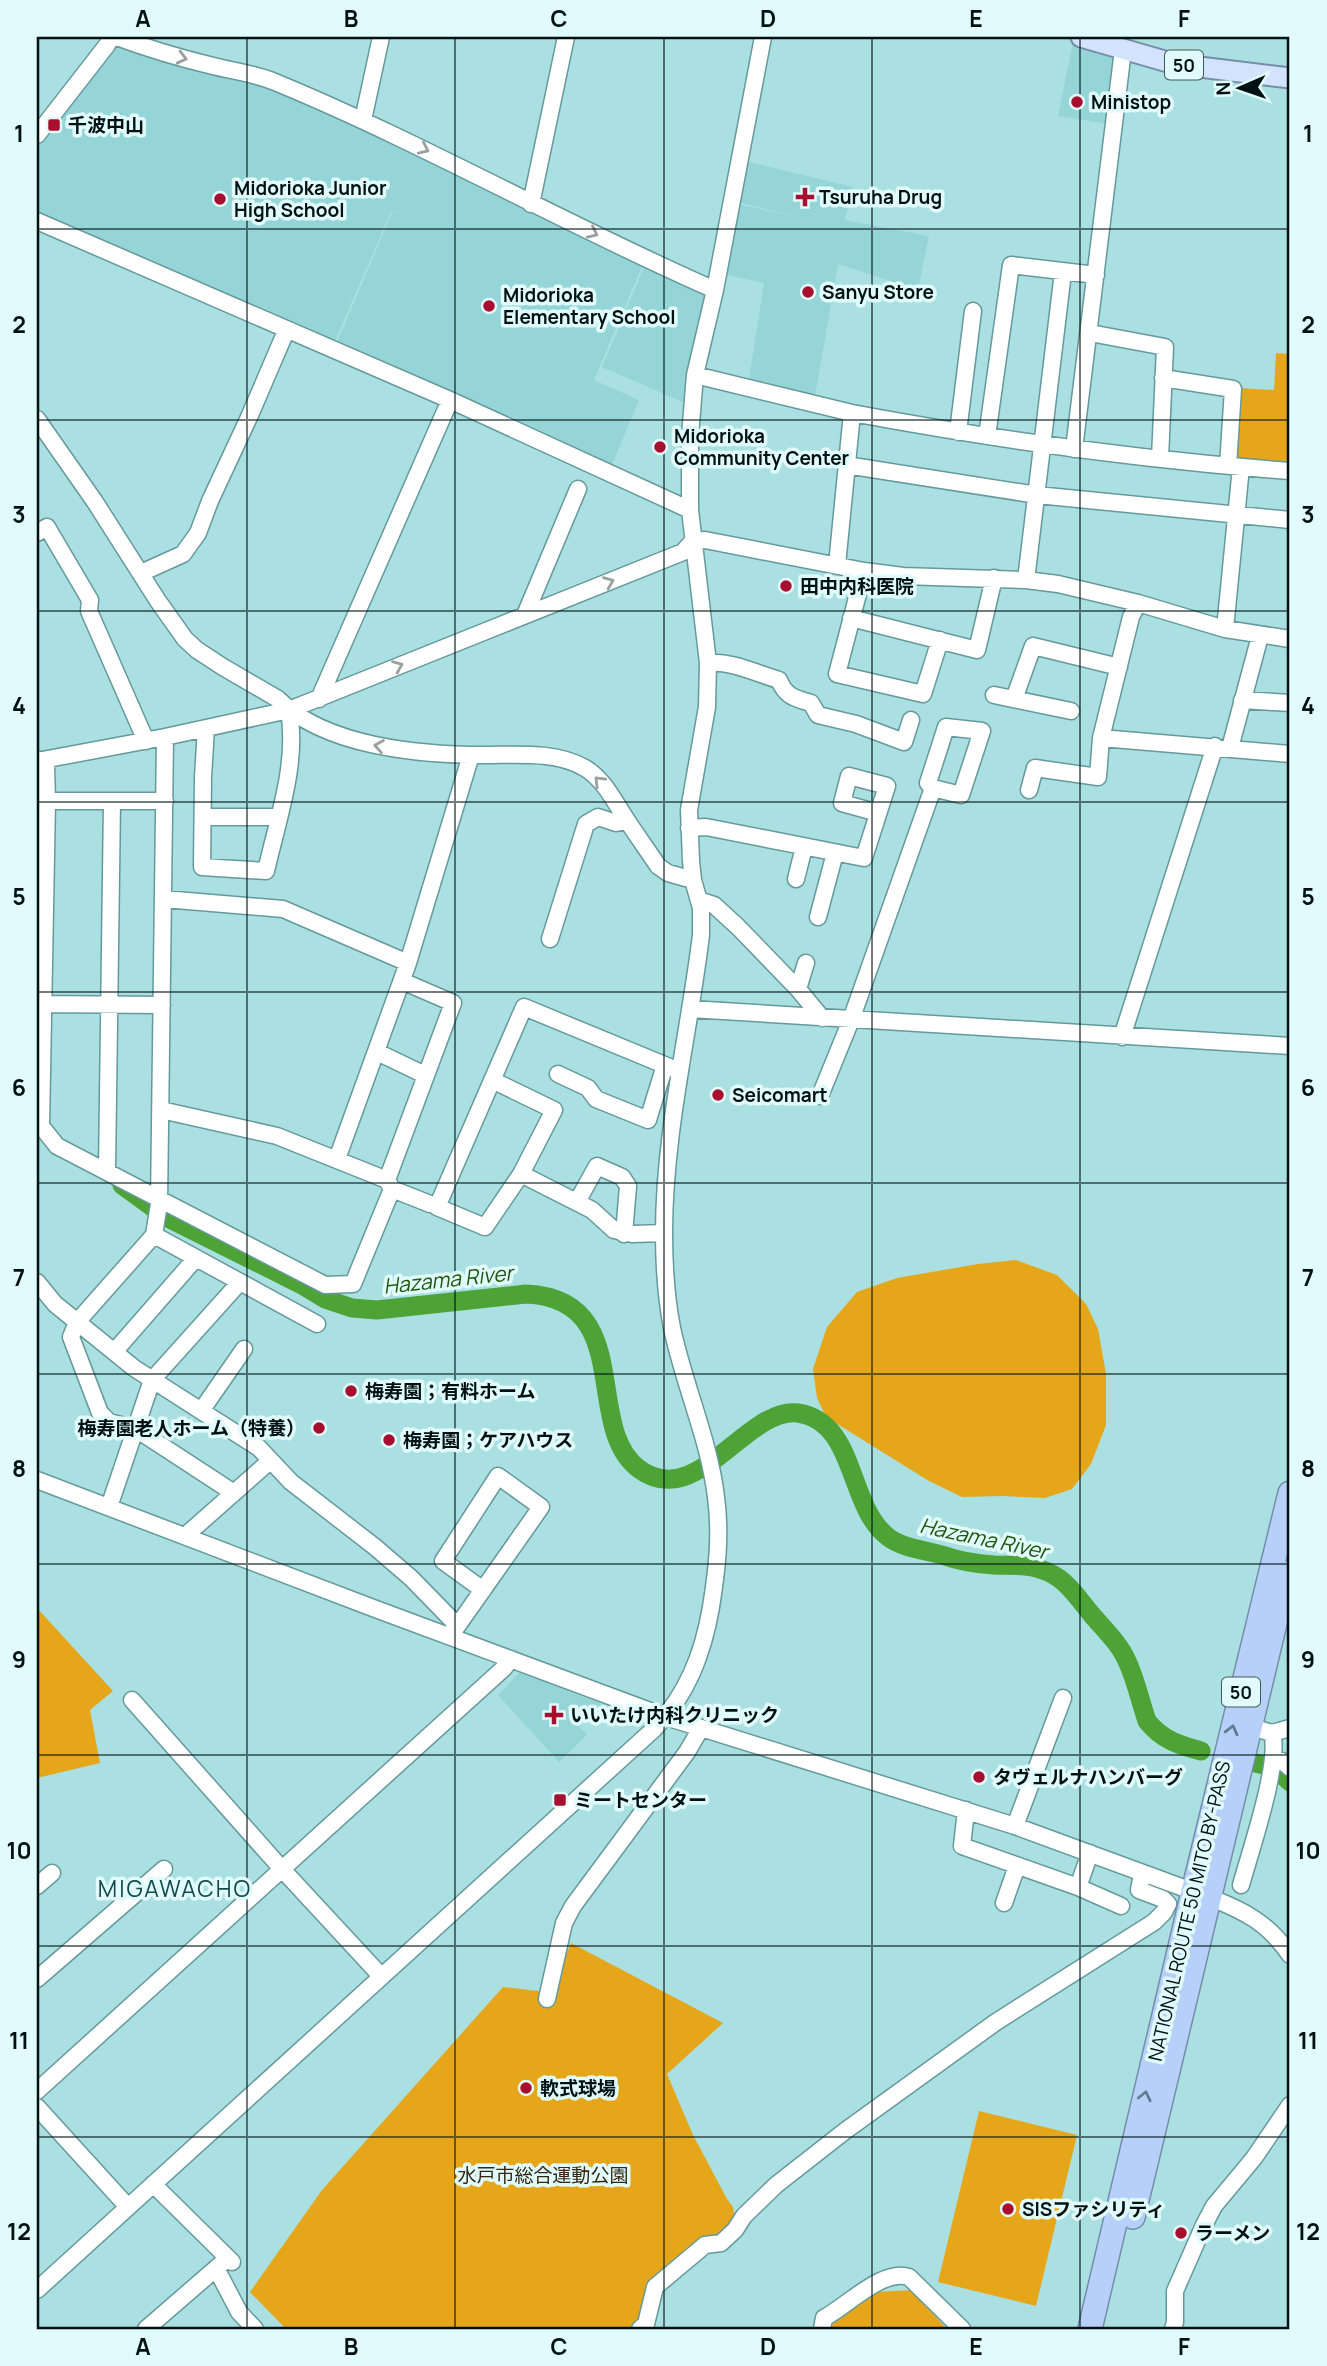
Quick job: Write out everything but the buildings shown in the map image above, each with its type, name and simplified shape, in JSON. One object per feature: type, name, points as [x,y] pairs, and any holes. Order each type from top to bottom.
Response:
[{"type":"highway","name":"NATIONAL ROUTE 50 MITO BY-PASS","points":[[1106,2329],[1290,1493]]},
{"type":"highway","name":"NATIONAL ROUTE 50 MITO BY-PASS","points":[[1090,2329],[1202,1895],[1261,1730],[1290,1561]]},
{"type":"main road","name":"50","points":[[1081,37],[1175,64],[1290,78]]},
{"type":"street","points":[[37,135],[111,37]]},
{"type":"street","points":[[117,37],[159,52],[271,80],[363,120],[531,204],[715,290]]},
{"type":"street","points":[[363,120],[381,37]]},
{"type":"street","points":[[531,204],[566,37]]},
{"type":"street","points":[[558,1074],[588,1088],[596,1099],[648,1120],[672,1068],[690,1009],[701,935],[699,900],[693,880],[690,828],[692,788],[707,707],[708,663],[690,510],[690,436],[695,375],[715,290],[763,37]]},
{"type":"street","points":[[1074,449],[1123,50]]},
{"type":"street","points":[[37,221],[450,400],[690,510]]},
{"type":"street","points":[[987,436],[1012,265],[1096,275]]},
{"type":"street","points":[[1026,580],[1063,272]]},
{"type":"street","points":[[958,432],[973,311]]},
{"type":"street","points":[[141,573],[183,554],[198,533],[209,501],[286,331]]},
{"type":"street","points":[[1090,333],[1165,347],[1160,458]]},
{"type":"street","points":[[695,375],[852,413],[958,432],[1074,449],[1290,471]]},
{"type":"street","points":[[1163,378],[1233,389],[1236,516],[1225,629]]},
{"type":"street","points":[[319,699],[450,400]]},
{"type":"street","points":[[837,565],[852,413]]},
{"type":"street","points":[[37,419],[185,639],[197,650],[278,699],[289,710],[330,733],[360,743],[471,755],[551,757],[584,768],[608,790],[658,866],[668,873],[693,880]]},
{"type":"street","points":[[846,465],[1037,495],[1290,520]]},
{"type":"street","points":[[525,615],[578,489]]},
{"type":"street","points":[[37,533],[47,527],[90,600],[89,611],[146,740]]},
{"type":"street","points":[[37,760],[165,737],[289,710],[683,552],[693,541],[705,540],[903,576],[994,578],[1058,584],[1138,603],[1225,629],[1290,639]]},
{"type":"street","points":[[864,571],[837,674],[923,694],[940,640]]},
{"type":"street","points":[[851,618],[977,650],[994,578]]},
{"type":"street","points":[[1028,790],[1035,768],[1098,777],[1101,737],[1131,617],[1138,603]]},
{"type":"street","points":[[1122,1037],[1223,747],[1242,700],[1259,636]]},
{"type":"street","points":[[1014,699],[1033,646],[1119,667]]},
{"type":"street","points":[[708,663],[719,662],[741,667],[779,680],[783,691],[811,703],[818,715],[856,724],[904,742],[911,720]]},
{"type":"street","points":[[994,695],[1072,711]]},
{"type":"street","points":[[1242,700],[1290,703]]},
{"type":"street","points":[[206,728],[202,867],[266,871],[289,779],[289,710]]},
{"type":"street","points":[[165,737],[161,1110],[159,1200],[155,1230],[77,1322],[71,1337],[100,1413],[109,1422],[136,1429],[234,1493]]},
{"type":"street","points":[[1101,737],[1290,754]]},
{"type":"street","points":[[337,1159],[408,963],[471,755]]},
{"type":"street","points":[[37,760],[46,766],[47,801],[41,888],[40,1126],[57,1146],[325,1285],[353,1284],[425,1075],[453,1003],[402,981]]},
{"type":"street","points":[[820,1096],[851,1020],[933,788]]},
{"type":"street","points":[[47,801],[165,802]]},
{"type":"street","points":[[107,1170],[112,802]]},
{"type":"street","points":[[690,828],[706,827],[864,858],[878,813]]},
{"type":"street","points":[[203,817],[278,817]]},
{"type":"street","points":[[550,939],[586,824],[598,817],[616,822],[627,821]]},
{"type":"street","points":[[796,879],[804,847]]},
{"type":"street","points":[[818,917],[835,853]]},
{"type":"street","points":[[164,899],[283,909],[408,963]]},
{"type":"street","points":[[699,900],[714,905],[730,919],[798,989],[822,1018]]},
{"type":"street","points":[[798,989],[806,963]]},
{"type":"street","points":[[40,1004],[162,1005]]},
{"type":"street","points":[[492,1080],[554,1110],[521,1174],[485,1227],[437,1207],[492,1080],[524,1007],[672,1068]]},
{"type":"street","points":[[690,1009],[1290,1046]]},
{"type":"street","points":[[377,1052],[425,1075]]},
{"type":"street","points":[[37,2290],[666,1717],[693,1673],[709,1623],[719,1548],[716,1493],[672,1328],[666,1278],[664,1233],[672,1068]]},
{"type":"street","points":[[161,1110],[277,1136],[337,1159],[430,1204]]},
{"type":"street","points":[[577,1202],[597,1166],[622,1177],[628,1185],[624,1234]]},
{"type":"street","points":[[521,1174],[593,1210],[614,1230],[624,1234],[664,1233]]},
{"type":"street","points":[[155,1230],[196,1258],[317,1324]]},
{"type":"street","points":[[114,1353],[196,1258]]},
{"type":"street","points":[[37,1282],[55,1304],[114,1353],[259,1448],[291,1482],[375,1546],[411,1578],[454,1622],[455,1633]]},
{"type":"street","points":[[108,1507],[152,1380],[240,1282]]},
{"type":"street","points":[[201,1411],[244,1349]]},
{"type":"street","points":[[185,1536],[270,1461]]},
{"type":"street","points":[[455,1633],[541,1507],[498,1476],[443,1561],[483,1590]]},
{"type":"street","points":[[37,1480],[455,1633],[510,1659],[666,1717],[1015,1826],[1243,1910],[1275,1935],[1290,1955]]},
{"type":"street","points":[[37,2091],[510,1659]]},
{"type":"street","points":[[1015,1826],[1063,1698]]},
{"type":"street","points":[[132,1700],[281,1868],[382,1976]]},
{"type":"street","points":[[547,1999],[564,1923],[573,1906],[687,1752],[701,1728]]},
{"type":"street","points":[[1261,1730],[1290,1728]]},
{"type":"street","points":[[1241,1885],[1274,1759],[1274,1742],[1261,1730]]},
{"type":"street","points":[[1274,1759],[1282,1761],[1290,1768]]},
{"type":"street","points":[[966,1810],[962,1846],[1078,1887],[1121,1906]]},
{"type":"street","points":[[1078,1887],[1090,1853]]},
{"type":"street","points":[[1004,1903],[1017,1866]]},
{"type":"street","points":[[37,1979],[164,1869]]},
{"type":"street","points":[[37,1886],[52,1873]]},
{"type":"street","points":[[640,2329],[646,2324],[655,2287],[705,2245],[721,2243],[776,2185],[996,2022],[1154,1922],[1168,1904],[1163,1899],[1139,1891],[1142,1874]]},
{"type":"street","points":[[1172,2329],[1175,2322],[1175,2291],[1214,2206],[1254,2158],[1290,2105]]},
{"type":"street","points":[[37,2107],[128,2207]]},
{"type":"street","points":[[153,2184],[225,2263],[239,2312],[255,2329]]},
{"type":"street","points":[[146,2329],[225,2263]]},
{"type":"street","points":[[822,2329],[824,2318],[883,2279],[901,2274],[909,2277],[962,2329]]},
{"type":"shaded area","points":[[1073,42],[1118,55],[1108,124],[1058,116]]},
{"type":"shaded area","points":[[118,44],[270,85],[644,262],[594,380],[639,400],[611,467],[334,349],[392,213],[399,212],[391,212],[332,348],[37,216],[37,149]]},
{"type":"shaded area","points":[[749,162],[853,187],[845,220],[929,236],[918,290],[838,264],[815,396],[749,379],[764,283],[726,275],[738,204],[802,218],[737,202],[745,164]]},
{"type":"shaded area","points":[[646,262],[708,291],[687,404],[602,367]]},
{"type":"shaded area","name":"いいたけ内科クリニック","points":[[520,1672],[602,1704],[579,1726],[587,1735],[559,1762],[498,1695]]},
{"type":"green space","points":[[1276,353],[1290,354],[1290,464],[1232,459],[1239,388],[1274,390]]},
{"type":"green space","points":[[1016,1260],[1057,1275],[1086,1304],[1098,1329],[1106,1374],[1106,1425],[1091,1464],[1072,1489],[1045,1498],[962,1497],[929,1481],[826,1417],[817,1398],[813,1369],[827,1327],[857,1292],[897,1278]]},
{"type":"green space","points":[[37,1608],[113,1691],[90,1710],[100,1763],[37,1778]]},
{"type":"green space","name":"軟式球場","points":[[571,1943],[723,2023],[667,2074],[693,2135],[733,2207],[735,2220],[719,2238],[702,2243],[645,2292],[644,2310],[635,2329],[286,2329],[250,2292],[322,2190],[503,1987],[555,1993],[556,1980]]},
{"type":"green space","name":"SISファシリティ","points":[[979,2111],[1077,2135],[1036,2306],[938,2282]]},
{"type":"green space","points":[[911,2290],[947,2329],[826,2329],[875,2292]]},
{"type":"waterway","name":"Hazama River","points":[[122,1185],[166,1217],[325,1299],[352,1308],[377,1310],[526,1294],[560,1301],[582,1318],[596,1340],[613,1425],[622,1450],[639,1469],[660,1479],[681,1477],[701,1468],[760,1425],[779,1415],[798,1413],[817,1420],[831,1432],[842,1448],[865,1506],[888,1537],[907,1546],[961,1561],[1031,1567],[1060,1579],[1124,1654],[1147,1721],[1171,1741],[1201,1751]]},
{"type":"waterway","name":"Hazama River","points":[[1255,1763],[1268,1766]]},
{"type":"waterway","name":"Hazama River","points":[[1277,1770],[1290,1782]]},
{"type":"place","name":"Ministop","points":[[1077,102]]},
{"type":"place","name":"千波中山","points":[[54,125]]},
{"type":"place","name":"Tsuruha Drug","points":[[805,197]]},
{"type":"place","name":"Midorioka Junior High School","points":[[220,199]]},
{"type":"place","name":"Sanyu Store","points":[[808,292]]},
{"type":"place","name":"Midorioka Elementary School","points":[[489,306]]},
{"type":"place","name":"Midorioka Community Center","points":[[660,447]]},
{"type":"place","name":"田中内科医院","points":[[786,586]]},
{"type":"place","name":"Seicomart","points":[[718,1095]]},
{"type":"place","name":"梅寿園；有料ホーム","points":[[351,1391]]},
{"type":"place","name":"梅寿園老人ホーム（特養）","points":[[319,1428]]},
{"type":"place","name":"梅寿園；ケアハウス","points":[[389,1440]]},
{"type":"place","name":"いいたけ内科クリニック","points":[[554,1715]]},
{"type":"place","name":"タヴェルナハンバーグ","points":[[979,1777]]},
{"type":"place","name":"ミートセンター","points":[[560,1800]]},
{"type":"place","name":"軟式球場","points":[[526,2088]]},
{"type":"place","name":"SISファシリティ","points":[[1008,2209]]},
{"type":"place","name":"ラーメン","points":[[1181,2233]]},
{"type":"district","name":"MIGAWACHO","points":[[175,1888]]},
{"type":"park label","name":"水戸市総合運動公園","points":[[543,2175]]}]
